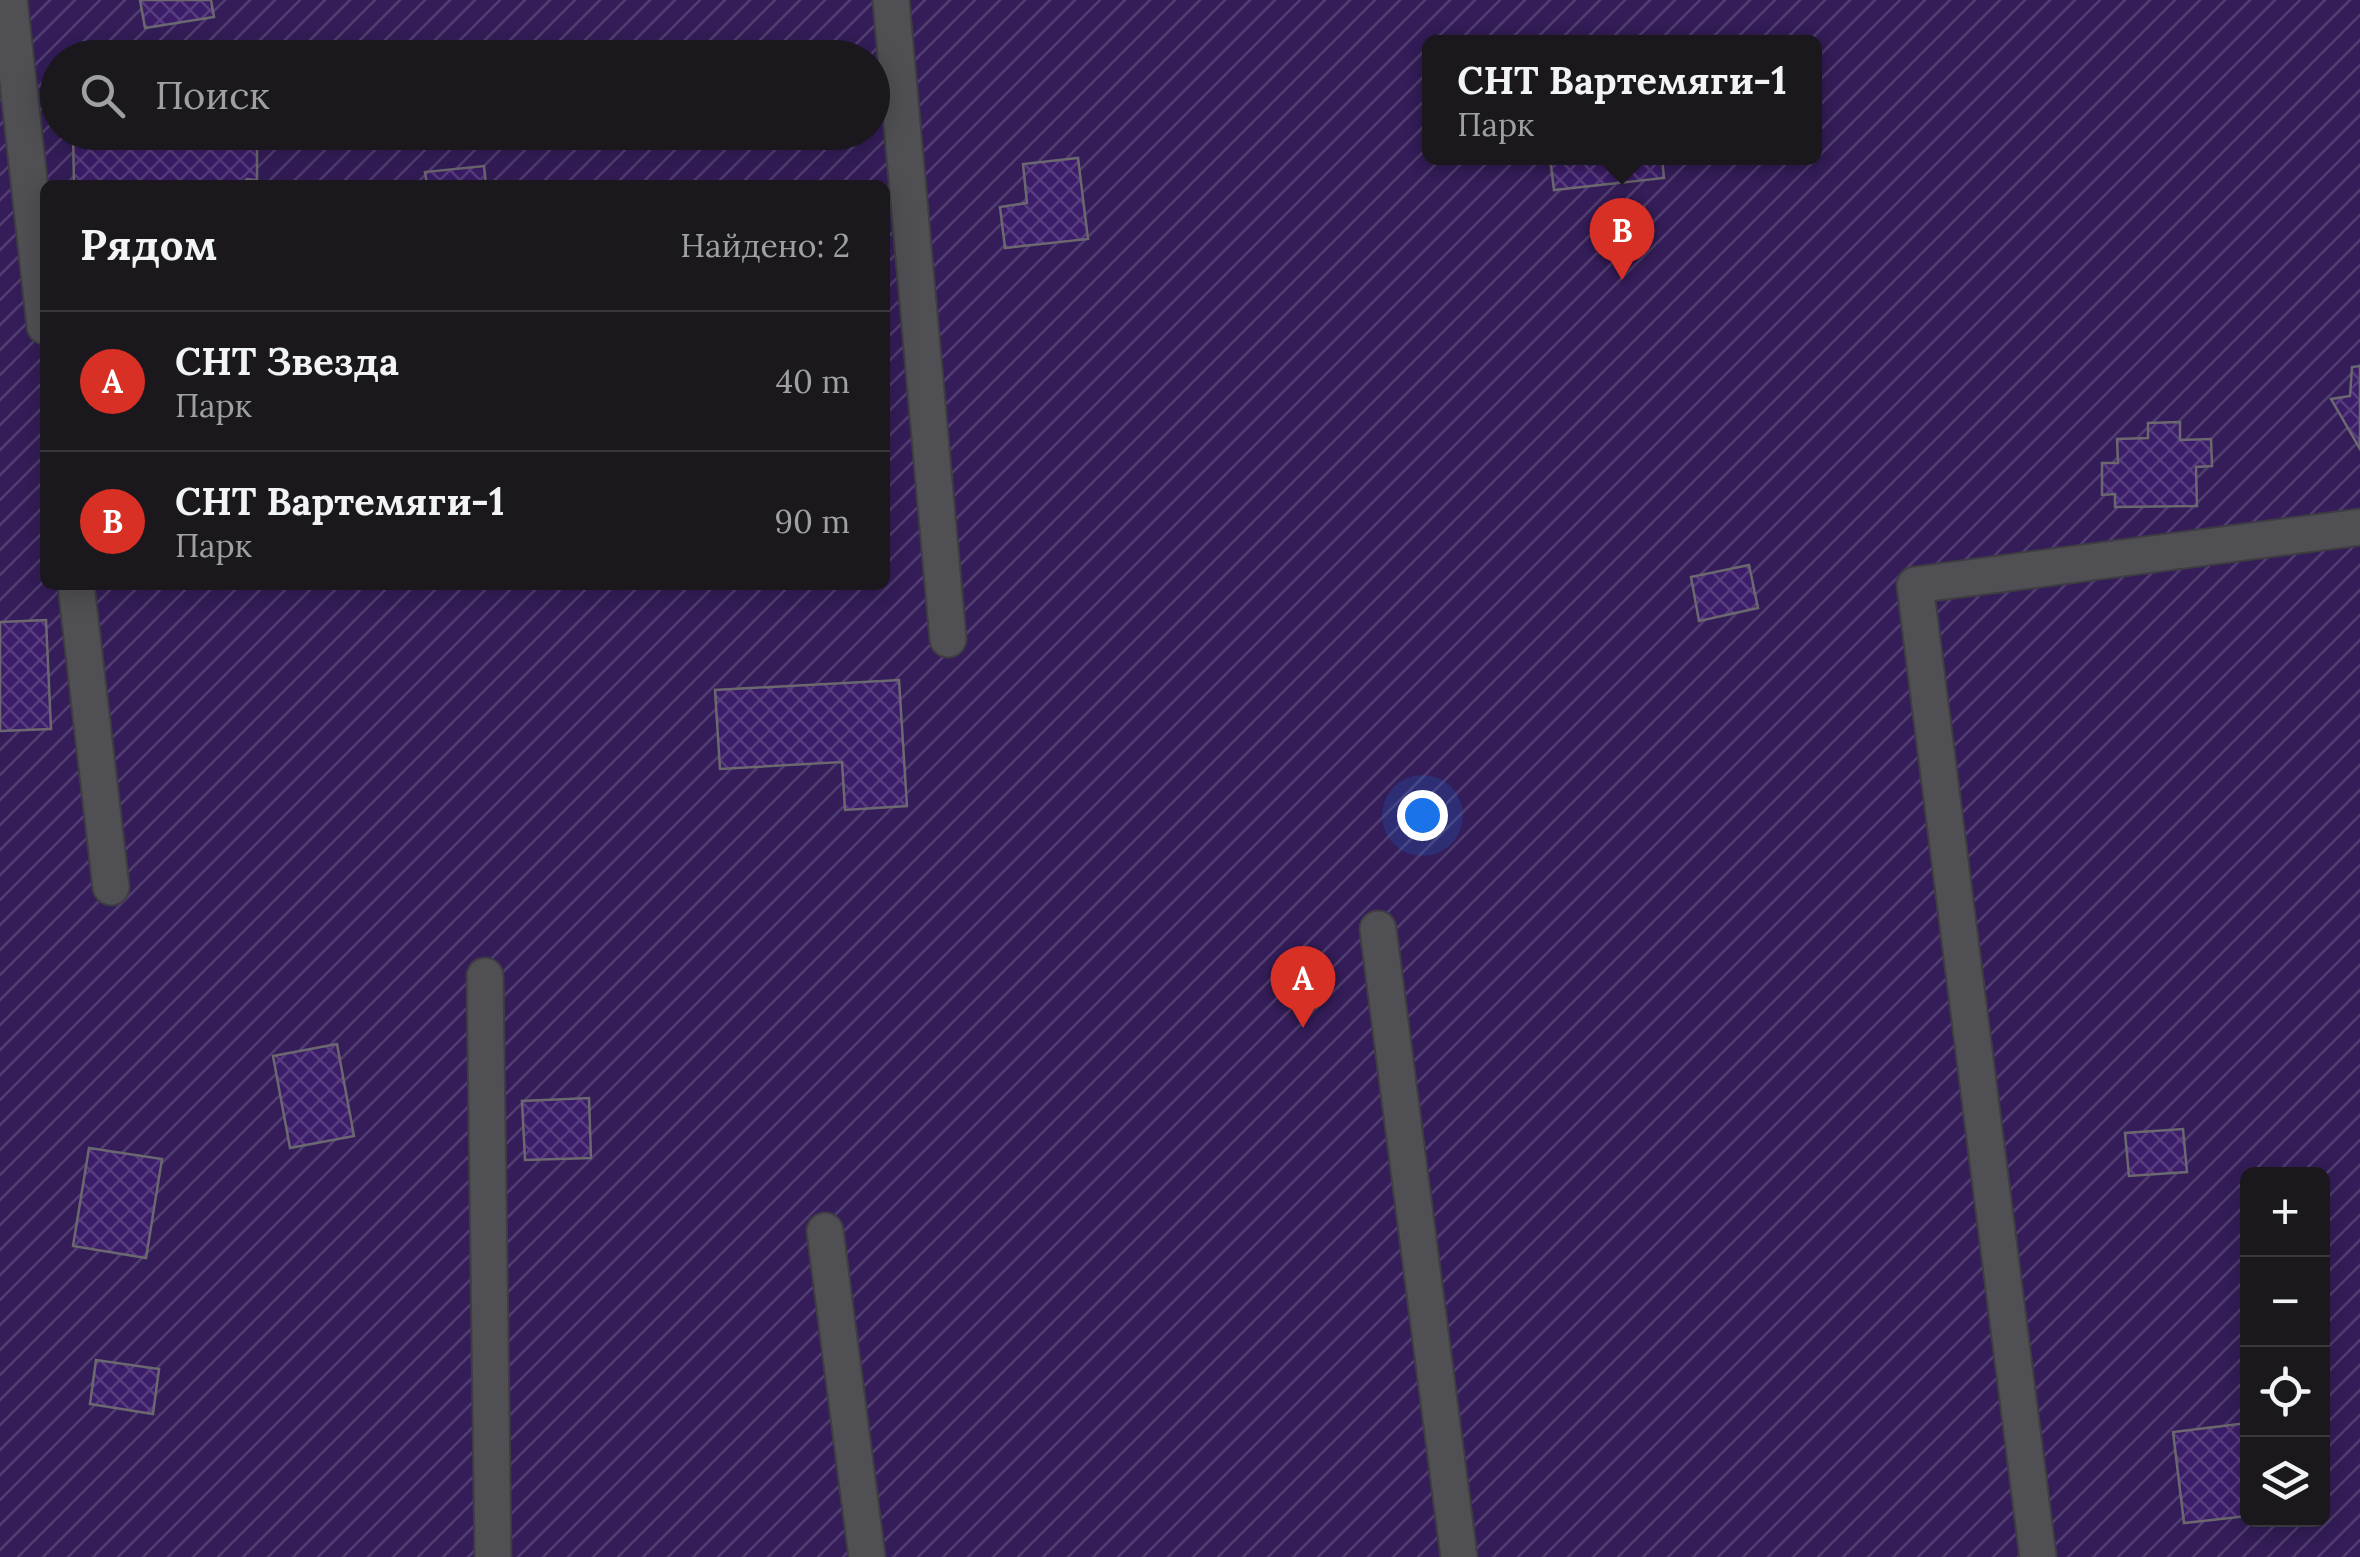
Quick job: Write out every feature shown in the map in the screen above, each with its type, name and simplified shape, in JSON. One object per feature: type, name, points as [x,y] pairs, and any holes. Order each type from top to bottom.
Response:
[{"type":"street","points":[[9,0],[11,138],[40,298]]},
{"type":"street","points":[[891,0],[948,638]]},
{"type":"street","points":[[2038,1557],[1916,585],[2360,527]]},
{"type":"street","points":[[77,590],[111,887]]},
{"type":"street","points":[[1378,928],[1459,1557]]},
{"type":"street","points":[[485,976],[493,1557]]},
{"type":"street","points":[[825,1231],[867,1557]]},
{"type":"shaded area","points":[[0,0],[2360,0],[2360,1557],[0,1557]]},
{"type":"building","points":[[140,0],[211,0],[214,17],[145,28]]},
{"type":"building","points":[[73,150],[257,150],[257,180],[74,180]]},
{"type":"building","points":[[1078,158],[1088,239],[1005,248],[1000,207],[1027,203],[1023,164]]},
{"type":"building","points":[[1551,165],[1663,165],[1664,178],[1554,190]]},
{"type":"building","points":[[484,166],[485,180],[426,180],[425,172]]},
{"type":"building","points":[[2360,366],[2360,449],[2331,399],[2350,396],[2352,367]]},
{"type":"building","points":[[2180,422],[2180,440],[2211,439],[2212,466],[2196,467],[2197,506],[2115,507],[2115,494],[2102,495],[2102,463],[2118,463],[2117,439],[2148,438],[2148,423]]},
{"type":"building","points":[[1749,565],[1758,608],[1699,621],[1691,577]]},
{"type":"building","points":[[46,620],[51,729],[0,731],[0,622]]},
{"type":"building","points":[[899,680],[907,806],[845,810],[842,762],[720,769],[715,690]]},
{"type":"building","points":[[337,1044],[354,1136],[290,1148],[273,1056]]},
{"type":"building","points":[[589,1098],[591,1158],[525,1160],[522,1101]]},
{"type":"building","points":[[2183,1129],[2187,1172],[2129,1176],[2125,1133]]},
{"type":"building","points":[[89,1148],[162,1159],[146,1258],[73,1246]]},
{"type":"building","points":[[96,1360],[159,1369],[153,1414],[90,1404]]},
{"type":"building","points":[[2240,1424],[2240,1517],[2184,1523],[2173,1432]]},
{"type":"place","name":"СНТ Вартемяги-1","points":[[1622,280]]},
{"type":"place","name":"СНТ Звезда","points":[[1303,1028]]}]
